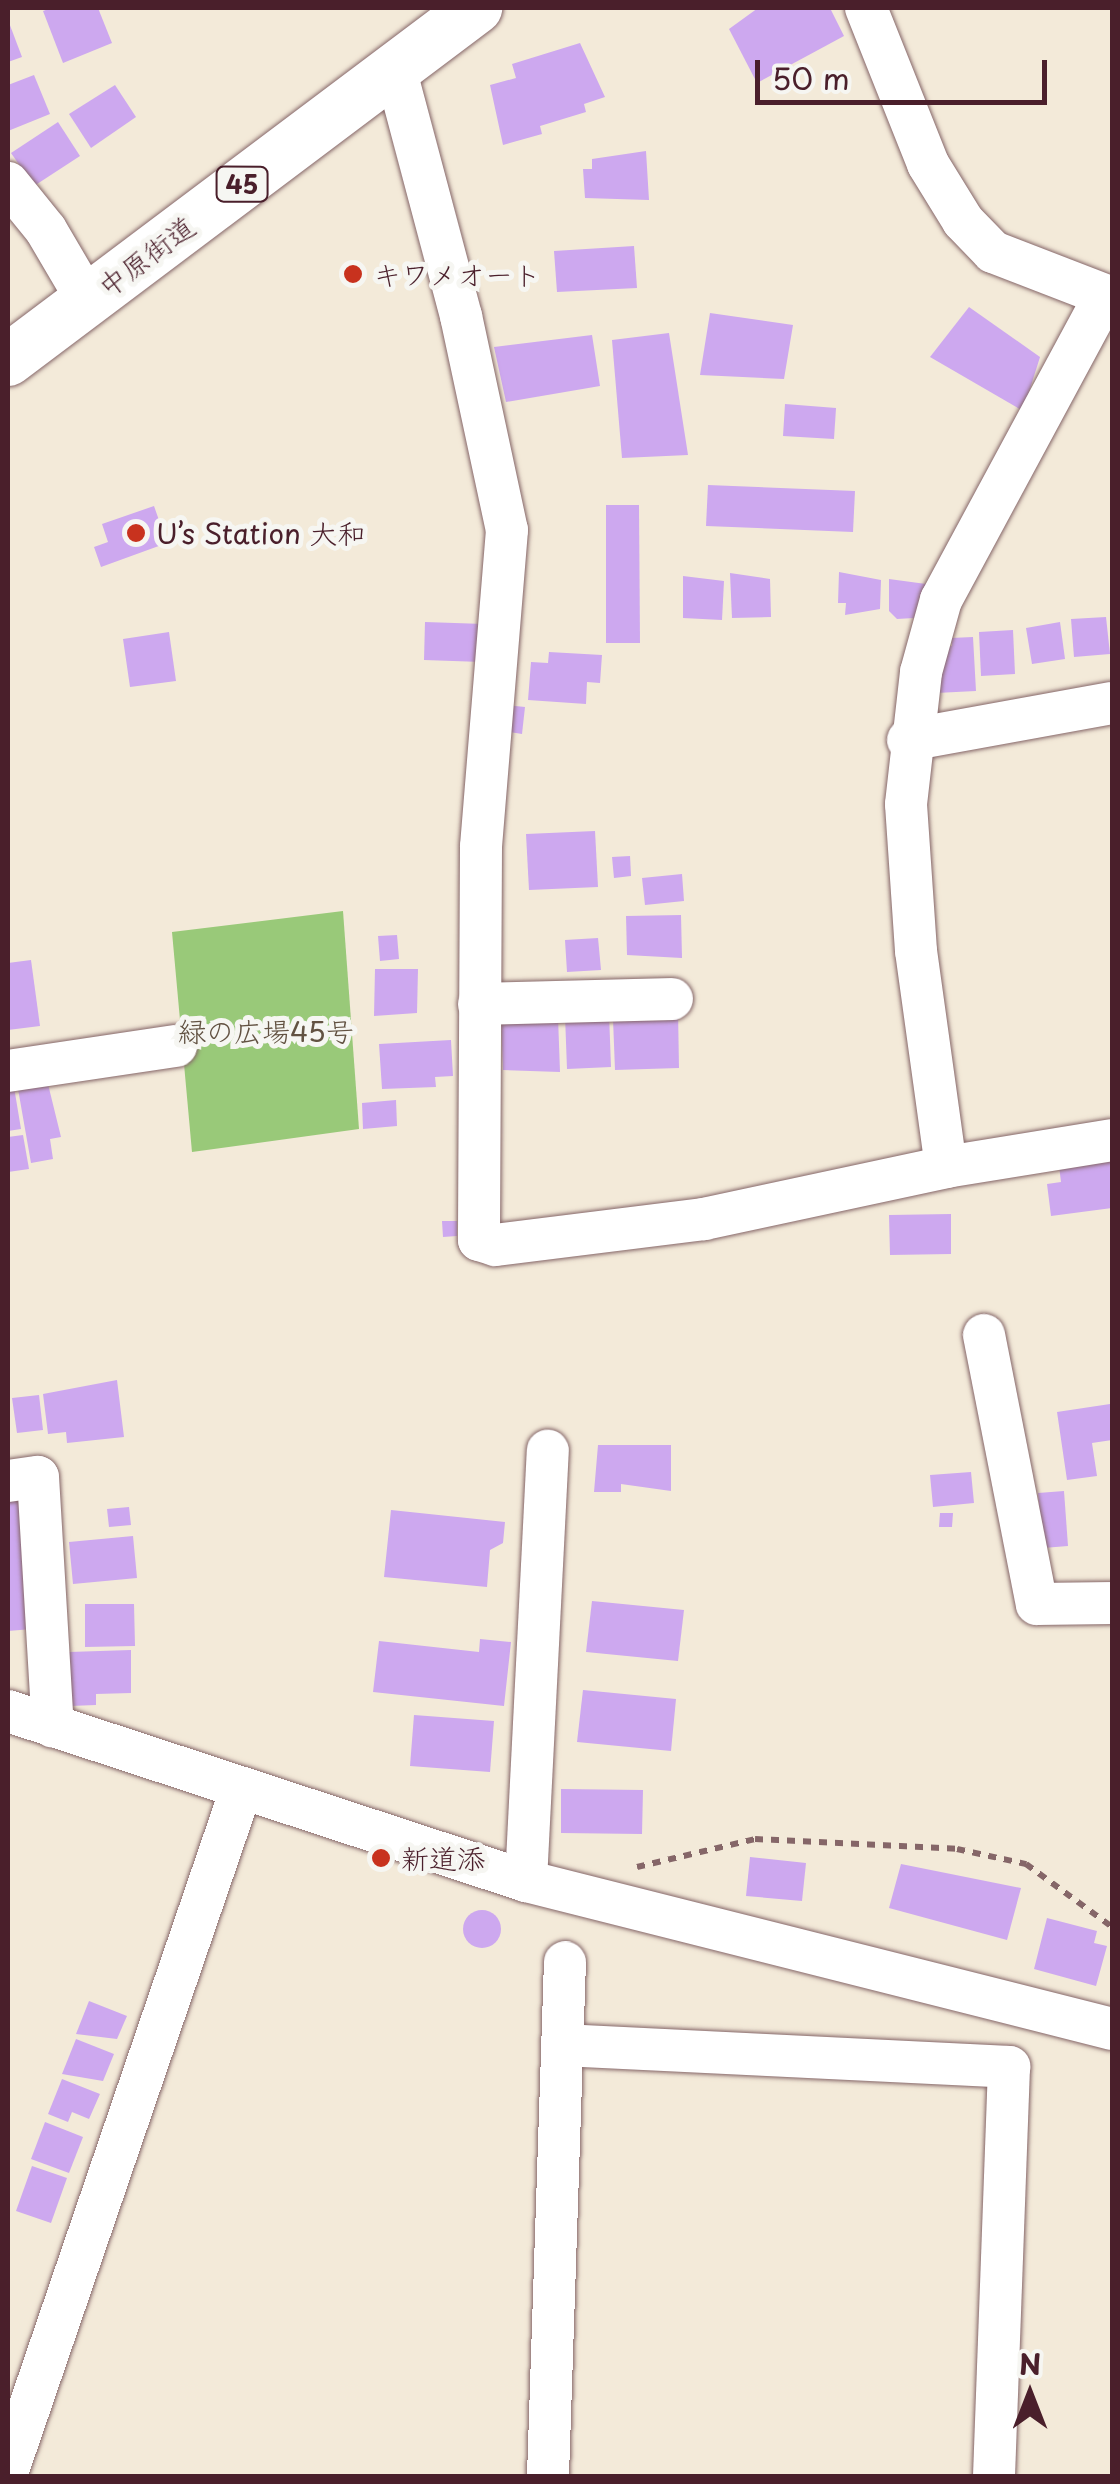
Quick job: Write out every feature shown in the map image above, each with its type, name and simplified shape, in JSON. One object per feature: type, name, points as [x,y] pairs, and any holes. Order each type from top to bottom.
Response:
[{"type":"main road","name":"中原街道","points":[[8,360],[476,8]]},
{"type":"street","points":[[866,8],[928,164],[963,221],[993,252],[1112,299],[1096,312],[941,600],[908,740],[916,951],[946,1167]]},
{"type":"street","points":[[395,68],[461,316],[507,530],[482,847],[479,1240],[495,1245],[704,1219],[946,1167],[1112,1140]]},
{"type":"street","points":[[8,183],[46,230],[87,300]]},
{"type":"street","points":[[908,740],[1112,703]]},
{"type":"street","points":[[479,1004],[672,998]]},
{"type":"street","points":[[8,1071],[176,1046]]},
{"type":"street","points":[[984,1335],[1036,1604],[1112,1603]]},
{"type":"street","points":[[526,1881],[548,1451]]},
{"type":"street","points":[[8,1482],[38,1477],[54,1728]]},
{"type":"street","points":[[8,1712],[526,1881],[1112,2029]]},
{"type":"street","points":[[8,2470],[241,1790]]},
{"type":"street","points":[[548,2476],[564,1962]]},
{"type":"street","points":[[562,2045],[1009,2067],[994,2476]]},
{"type":"path","points":[[630,1869],[755,1839],[957,1849],[1026,1864],[1112,1927]]},
{"type":"green space","name":"緑の広場45号","points":[[343,911],[359,1129],[192,1152],[172,932]]},
{"type":"building","points":[[98,8],[112,43],[63,63],[43,11]]},
{"type":"building","points":[[758,8],[830,8],[844,36],[757,83],[729,29]]},
{"type":"building","points":[[8,20],[22,57],[8,62]]},
{"type":"building","points":[[580,43],[605,97],[584,104],[586,112],[540,126],[542,134],[503,145],[490,85],[516,78],[512,64]]},
{"type":"building","points":[[34,75],[50,114],[8,131],[8,85]]},
{"type":"building","points":[[115,85],[136,117],[91,148],[69,114]]},
{"type":"building","points":[[58,122],[80,156],[34,186],[11,153]]},
{"type":"building","points":[[646,151],[649,200],[585,198],[583,169],[592,169],[592,159]]},
{"type":"building","points":[[634,246],[637,288],[557,292],[554,251]]},
{"type":"building","points":[[969,307],[1040,357],[1023,411],[930,357]]},
{"type":"building","points":[[710,313],[793,325],[784,379],[700,375]]},
{"type":"building","points":[[669,333],[688,455],[622,458],[612,340]]},
{"type":"building","points":[[592,335],[600,386],[506,402],[494,347]]},
{"type":"building","points":[[785,404],[836,408],[834,439],[783,436]]},
{"type":"building","points":[[708,485],[855,491],[853,532],[706,526]]},
{"type":"building","points":[[606,505],[639,505],[640,643],[606,643]]},
{"type":"building","points":[[154,506],[167,543],[101,567],[94,547],[108,542],[102,524]]},
{"type":"building","points":[[839,572],[881,580],[880,609],[845,615],[846,603],[838,603]]},
{"type":"building","points":[[730,573],[770,579],[771,617],[732,618]]},
{"type":"building","points":[[683,576],[724,581],[722,620],[683,618]]},
{"type":"building","points":[[889,579],[926,584],[914,618],[897,619],[889,611]]},
{"type":"building","points":[[1106,617],[1110,654],[1074,657],[1071,619]]},
{"type":"building","points":[[425,622],[484,624],[482,662],[424,660]]},
{"type":"building","points":[[1060,622],[1065,659],[1032,664],[1026,628]]},
{"type":"building","points":[[1013,630],[1015,674],[981,676],[979,632]]},
{"type":"building","points":[[169,632],[176,681],[130,687],[123,639]]},
{"type":"building","points":[[973,637],[976,691],[936,693],[940,647],[952,646],[951,638]]},
{"type":"building","points":[[549,652],[602,655],[600,683],[587,682],[586,704],[528,700],[531,662],[548,663]]},
{"type":"building","points":[[506,705],[525,707],[522,734],[503,731]]},
{"type":"building","points":[[595,831],[598,887],[529,890],[526,834]]},
{"type":"building","points":[[630,856],[631,876],[614,878],[612,857]]},
{"type":"building","points":[[682,874],[684,901],[645,905],[642,878]]},
{"type":"building","points":[[681,915],[682,958],[627,955],[626,916]]},
{"type":"building","points":[[397,935],[399,959],[380,961],[378,936]]},
{"type":"building","points":[[598,938],[601,970],[567,972],[565,940]]},
{"type":"building","points":[[31,960],[40,1026],[8,1030],[8,963]]},
{"type":"building","points":[[375,969],[418,969],[417,1013],[374,1016]]},
{"type":"building","points":[[678,1010],[679,1068],[615,1070],[613,1019]]},
{"type":"building","points":[[609,1013],[611,1067],[567,1069],[565,1015]]},
{"type":"building","points":[[558,1017],[560,1072],[503,1070],[501,1019]]},
{"type":"building","points":[[451,1040],[453,1076],[435,1077],[436,1087],[382,1089],[379,1044]]},
{"type":"building","points":[[48,1084],[61,1137],[50,1139],[53,1159],[31,1163],[18,1089]]},
{"type":"building","points":[[8,1087],[14,1087],[21,1129],[8,1131]]},
{"type":"building","points":[[396,1100],[397,1126],[363,1129],[362,1103]]},
{"type":"building","points":[[23,1135],[29,1169],[8,1172],[8,1137]]},
{"type":"building","points":[[1112,1159],[1112,1208],[1051,1216],[1047,1184],[1061,1182],[1059,1166]]},
{"type":"building","points":[[951,1214],[951,1254],[890,1255],[889,1215]]},
{"type":"building","points":[[442,1221],[457,1221],[457,1236],[443,1237]]},
{"type":"building","points":[[117,1380],[124,1437],[67,1443],[66,1432],[48,1434],[43,1394]]},
{"type":"building","points":[[39,1395],[43,1430],[17,1433],[12,1398]]},
{"type":"building","points":[[1110,1404],[1112,1440],[1092,1443],[1097,1476],[1067,1480],[1057,1412]]},
{"type":"building","points":[[598,1445],[671,1445],[671,1491],[621,1484],[621,1492],[594,1492]]},
{"type":"building","points":[[971,1472],[974,1503],[933,1507],[930,1475]]},
{"type":"building","points":[[1064,1491],[1068,1546],[1043,1548],[1038,1493]]},
{"type":"building","points":[[23,1500],[32,1629],[8,1631],[8,1501]]},
{"type":"building","points":[[129,1507],[131,1525],[109,1527],[107,1509]]},
{"type":"building","points":[[391,1510],[505,1522],[503,1543],[490,1550],[487,1587],[384,1577]]},
{"type":"building","points":[[940,1513],[953,1513],[952,1527],[939,1527]]},
{"type":"building","points":[[133,1536],[137,1578],[73,1584],[69,1542]]},
{"type":"building","points":[[592,1601],[684,1610],[678,1661],[586,1652]]},
{"type":"building","points":[[85,1604],[134,1604],[135,1646],[85,1647]]},
{"type":"building","points":[[480,1639],[511,1642],[504,1706],[373,1692],[379,1641],[479,1652]]},
{"type":"building","points":[[131,1650],[131,1693],[96,1694],[96,1705],[70,1706],[69,1652]]},
{"type":"building","points":[[583,1690],[676,1699],[671,1751],[577,1742]]},
{"type":"building","points":[[414,1715],[494,1721],[490,1772],[410,1766]]},
{"type":"building","points":[[561,1789],[643,1790],[642,1834],[561,1833]]},
{"type":"building","points":[[750,1857],[806,1863],[802,1901],[746,1896]]},
{"type":"building","points":[[901,1864],[1021,1888],[1007,1940],[889,1908]]},
{"type":"building","points":[[482,1910],[495,1916],[501,1929],[495,1942],[482,1948],[469,1942],[463,1929],[469,1916]]},
{"type":"building","points":[[1047,1918],[1097,1931],[1094,1943],[1107,1946],[1096,1986],[1034,1969]]},
{"type":"building","points":[[89,2001],[127,2016],[117,2039],[76,2034]]},
{"type":"building","points":[[76,2039],[114,2054],[103,2081],[62,2074]]},
{"type":"building","points":[[62,2079],[100,2094],[89,2119],[72,2112],[68,2122],[48,2114]]},
{"type":"building","points":[[45,2122],[83,2137],[69,2173],[31,2159]]},
{"type":"building","points":[[32,2166],[67,2178],[51,2223],[16,2211]]},
{"type":"place","name":"キワメオート","points":[[353,274]]},
{"type":"place","name":"U’s Station 大和","points":[[136,533]]},
{"type":"place","name":"新道添","points":[[381,1858]]}]
